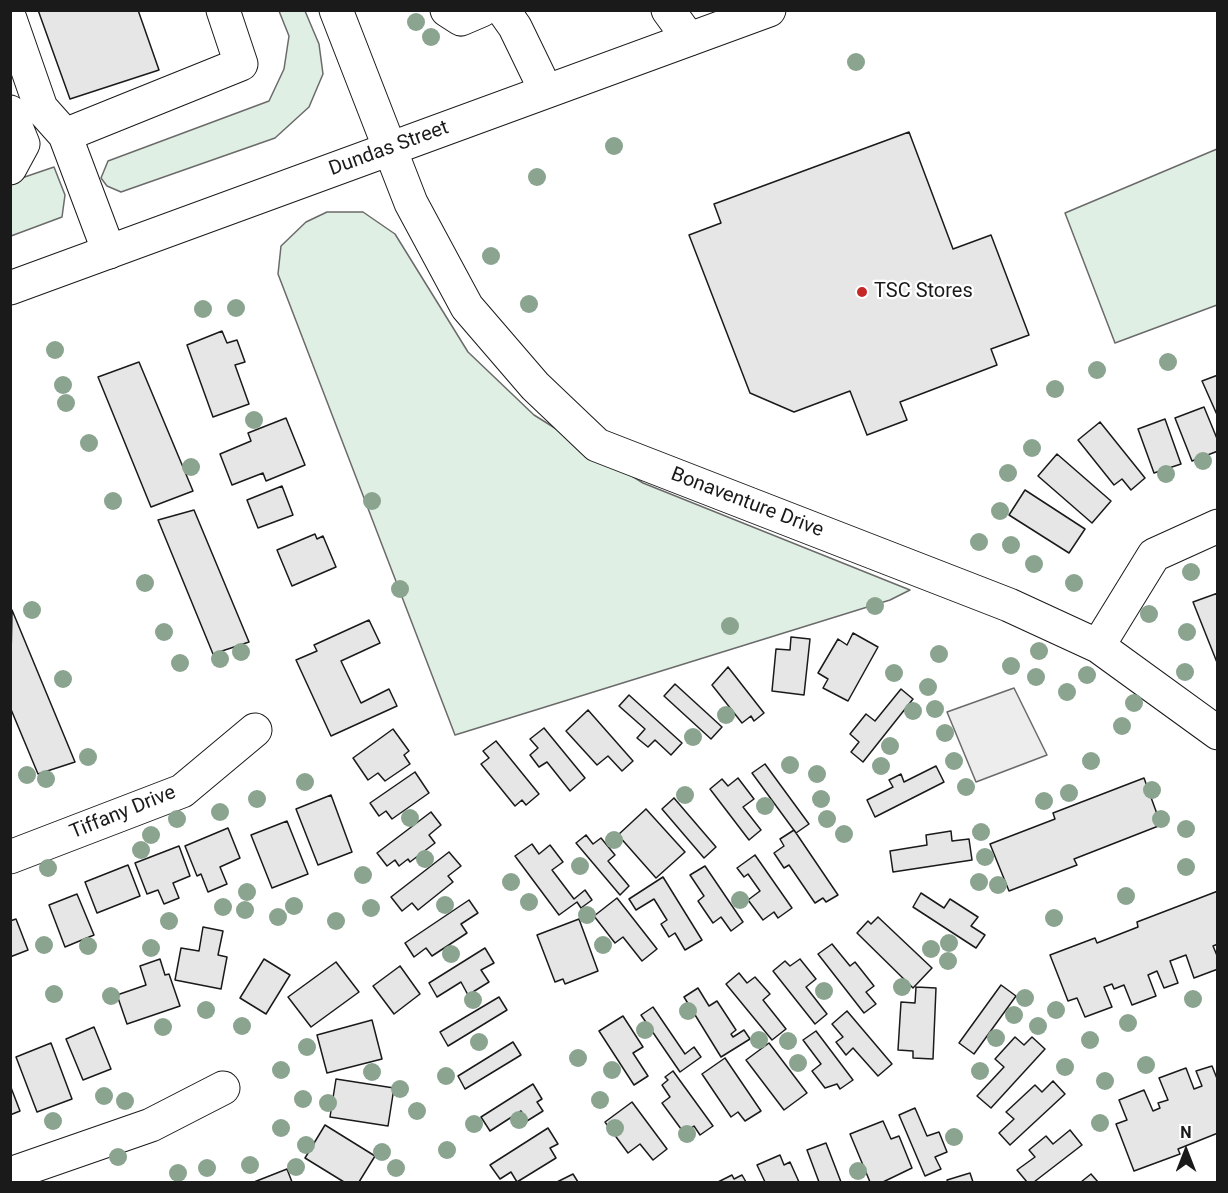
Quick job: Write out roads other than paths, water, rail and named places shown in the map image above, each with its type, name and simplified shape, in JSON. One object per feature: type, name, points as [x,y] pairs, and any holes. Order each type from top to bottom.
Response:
[{"type":"street","points":[[65,135],[241,64],[223,10]]},
{"type":"street","name":"Bonaventure Drive","points":[[336,10],[411,203],[467,307],[535,386],[597,445],[1009,605],[1098,646],[1218,733]]},
{"type":"street","points":[[447,10],[460,19],[482,10]]},
{"type":"street","points":[[502,10],[514,27],[546,91]]},
{"type":"street","points":[[668,10],[689,39]]},
{"type":"street","name":"Dundas Street","points":[[10,288],[769,10]]},
{"type":"street","points":[[10,19],[41,108],[65,135],[109,252]]},
{"type":"street","points":[[10,112],[23,144],[10,168]]},
{"type":"street","points":[[1098,646],[1154,555],[1218,526]]},
{"type":"street","name":"Tiffany Drive","points":[[10,857],[182,791],[255,730]]},
{"type":"street","points":[[10,1174],[151,1125],[223,1088]]},
{"type":"place","name":"TSC Stores","points":[[862,292]]}]
